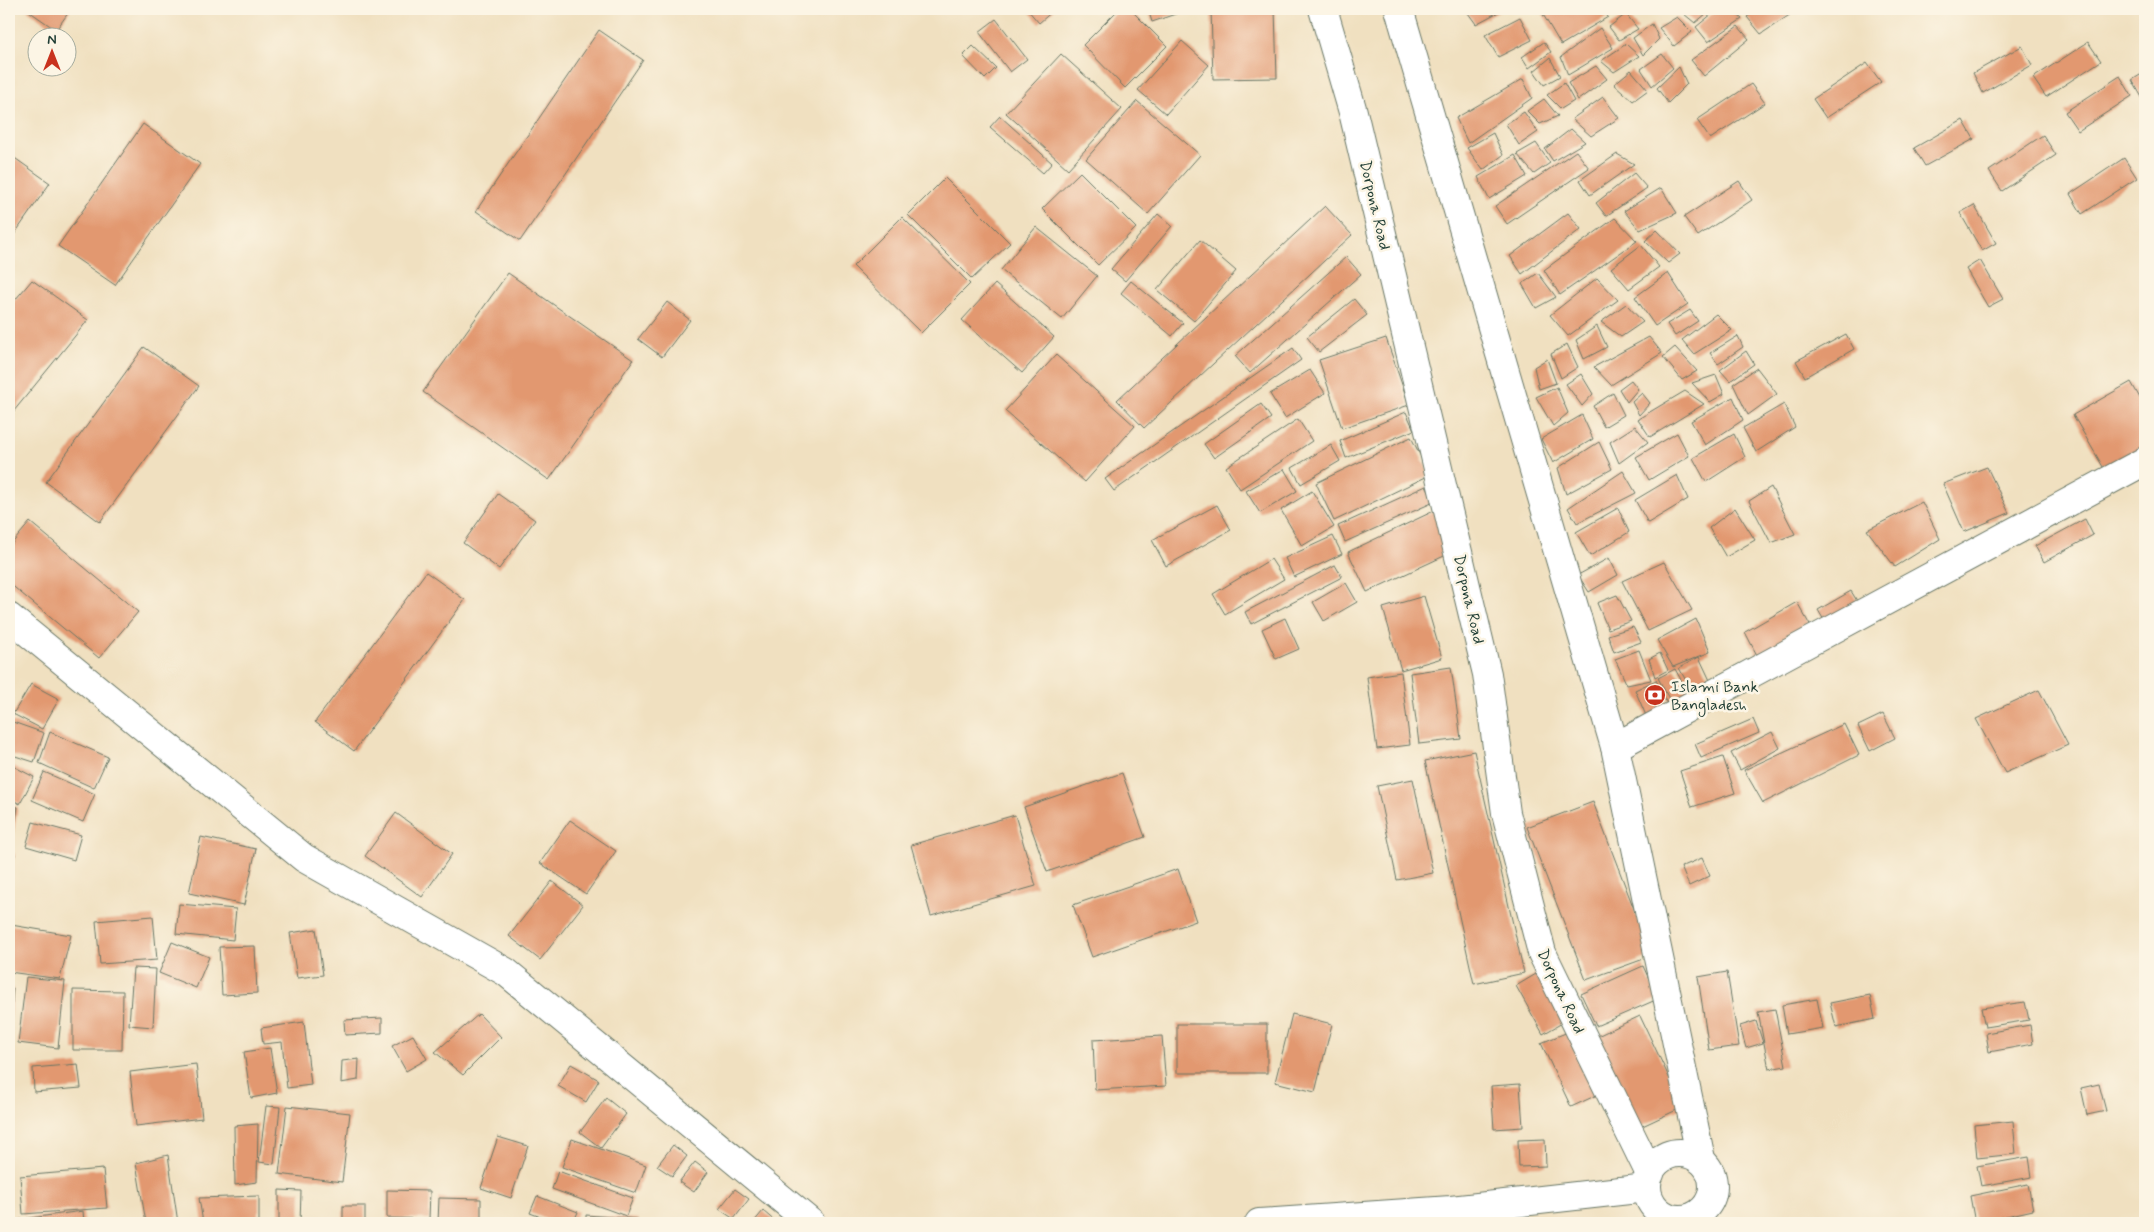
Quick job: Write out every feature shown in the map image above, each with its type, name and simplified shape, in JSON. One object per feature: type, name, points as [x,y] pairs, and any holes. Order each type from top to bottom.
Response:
[{"type":"street","name":"Dorpona Road","points":[[1324,9],[1353,112],[1488,674],[1506,813],[1542,953],[1648,1181]]},
{"type":"street","points":[[1399,9],[1615,746],[1701,1159],[1710,1170],[1714,1185],[1715,1212],[1703,1211],[1690,1219],[1675,1222],[1661,1214],[1651,1203],[1648,1181],[1658,1162],[1672,1155],[1686,1154],[1701,1159]]},
{"type":"street","points":[[1615,746],[2145,461]]},
{"type":"street","points":[[9,617],[304,858],[506,972],[811,1223]]},
{"type":"street","points":[[1259,1223],[1451,1210],[1648,1181]]},
{"type":"building","points":[[26,9],[71,9],[57,28],[53,28]]},
{"type":"building","points":[[1027,9],[1055,9],[1039,23]]},
{"type":"building","points":[[1119,9],[1130,9],[1167,46],[1125,88],[1083,45]]},
{"type":"building","points":[[1148,9],[1190,9],[1152,22]]},
{"type":"building","points":[[1211,9],[1275,9],[1277,78],[1213,79]]},
{"type":"building","points":[[1475,9],[1504,9],[1476,24],[1468,13]]},
{"type":"building","points":[[1544,9],[1603,9],[1608,17],[1561,45],[1541,11]]},
{"type":"building","points":[[1691,9],[1712,9],[1695,23],[1684,14]]},
{"type":"building","points":[[1718,9],[1731,9],[1742,19],[1708,42],[1696,27]]},
{"type":"building","points":[[1758,9],[1787,9],[1791,14],[1761,34],[1747,17]]},
{"type":"building","points":[[1626,14],[1638,29],[1619,40],[1609,27]]},
{"type":"building","points":[[1520,17],[1532,40],[1498,57],[1485,35]]},
{"type":"building","points":[[1677,17],[1692,32],[1674,46],[1659,28]]},
{"type":"building","points":[[996,19],[1027,59],[1010,72],[979,32]]},
{"type":"building","points":[[1652,24],[1659,39],[1643,55],[1633,38]]},
{"type":"building","points":[[1738,26],[1749,39],[1704,76],[1691,60]]},
{"type":"building","points":[[1600,28],[1613,48],[1568,75],[1561,57]]},
{"type":"building","points":[[599,30],[643,60],[520,241],[476,211]]},
{"type":"building","points":[[1182,41],[1209,65],[1166,114],[1138,90]]},
{"type":"building","points":[[1544,42],[1551,52],[1529,68],[1522,57]]},
{"type":"building","points":[[2088,42],[2101,61],[2046,97],[2033,78]]},
{"type":"building","points":[[1626,44],[1639,56],[1614,72],[1601,61]]},
{"type":"building","points":[[973,46],[996,68],[985,79],[963,56]]},
{"type":"building","points":[[2022,46],[2032,65],[1983,93],[1973,73]]},
{"type":"building","points":[[1061,54],[1122,109],[1068,169],[1006,113]]},
{"type":"building","points":[[1662,54],[1673,68],[1652,86],[1641,69]]},
{"type":"building","points":[[1550,58],[1560,76],[1544,85],[1534,71]]},
{"type":"building","points":[[1867,63],[1881,82],[1826,118],[1813,99]]},
{"type":"building","points":[[1596,66],[1607,79],[1578,100],[1568,83]]},
{"type":"building","points":[[1679,67],[1687,84],[1668,103],[1657,88]]},
{"type":"building","points":[[1631,70],[1648,90],[1633,101],[1614,84]]},
{"type":"building","points":[[2145,72],[2145,97],[2143,99],[2132,80]]},
{"type":"building","points":[[2120,76],[2132,96],[2078,131],[2065,112]]},
{"type":"building","points":[[1523,79],[1532,98],[1468,143],[1456,118]]},
{"type":"building","points":[[1564,83],[1574,101],[1561,109],[1547,95]]},
{"type":"building","points":[[1751,84],[1765,103],[1710,139],[1697,120]]},
{"type":"building","points":[[1603,97],[1619,118],[1591,136],[1572,119]]},
{"type":"building","points":[[1544,99],[1558,116],[1540,124],[1527,111]]},
{"type":"building","points":[[1137,101],[1200,155],[1148,214],[1086,159]]},
{"type":"building","points":[[1524,112],[1538,132],[1519,145],[1506,124]]},
{"type":"building","points":[[1000,116],[1052,163],[1043,173],[990,127]]},
{"type":"building","points":[[1963,120],[1974,139],[1925,166],[1914,148]]},
{"type":"building","points":[[143,124],[200,164],[115,285],[58,246]]},
{"type":"building","points":[[1571,129],[1585,142],[1553,161],[1545,149]]},
{"type":"building","points":[[1493,133],[1503,155],[1483,170],[1467,148]]},
{"type":"building","points":[[2043,135],[2056,155],[2002,191],[1989,171]]},
{"type":"building","points":[[1536,143],[1550,163],[1534,174],[1517,154]]},
{"type":"building","points":[[1576,151],[1589,168],[1507,224],[1495,206]]},
{"type":"building","points":[[9,154],[50,183],[9,242]]},
{"type":"building","points":[[1617,154],[1634,164],[1590,195],[1580,180]]},
{"type":"building","points":[[1515,155],[1527,176],[1489,199],[1478,177]]},
{"type":"building","points":[[2124,158],[2137,178],[2082,214],[2070,194]]},
{"type":"building","points":[[1080,172],[1136,228],[1098,265],[1042,209]]},
{"type":"building","points":[[1634,173],[1647,188],[1606,216],[1596,203]]},
{"type":"building","points":[[945,178],[1010,243],[972,279],[908,215]]},
{"type":"building","points":[[1739,181],[1752,200],[1698,236],[1684,217]]},
{"type":"building","points":[[1661,188],[1677,213],[1640,230],[1624,211]]},
{"type":"building","points":[[1974,205],[1996,243],[1982,251],[1960,213]]},
{"type":"building","points":[[1325,206],[1352,235],[1144,428],[1117,400]]},
{"type":"building","points":[[1568,213],[1581,229],[1522,274],[1510,256]]},
{"type":"building","points":[[1158,214],[1172,226],[1125,281],[1111,269]]},
{"type":"building","points":[[902,217],[970,284],[921,333],[853,266]]},
{"type":"building","points":[[1615,218],[1637,241],[1560,295],[1544,270]]},
{"type":"building","points":[[1036,227],[1097,276],[1062,319],[1001,270]]},
{"type":"building","points":[[1657,230],[1680,254],[1668,263],[1645,241]]},
{"type":"building","points":[[1200,240],[1236,271],[1194,321],[1157,290]]},
{"type":"building","points":[[1641,245],[1659,267],[1629,289],[1611,268]]},
{"type":"building","points":[[1346,257],[1361,274],[1250,373],[1235,356]]},
{"type":"building","points":[[1980,260],[2003,299],[1988,307],[1966,269]]},
{"type":"building","points":[[508,273],[633,360],[549,480],[423,392]]},
{"type":"building","points":[[1538,273],[1556,297],[1536,308],[1522,284]]},
{"type":"building","points":[[1668,273],[1688,304],[1655,326],[1635,297]]},
{"type":"building","points":[[1597,278],[1618,300],[1568,336],[1550,315]]},
{"type":"building","points":[[32,280],[88,320],[9,417],[9,307]]},
{"type":"building","points":[[1131,281],[1183,323],[1172,336],[1121,293]]},
{"type":"building","points":[[995,284],[1054,337],[1022,373],[962,320]]},
{"type":"building","points":[[1354,299],[1367,315],[1319,352],[1307,337]]},
{"type":"building","points":[[667,302],[690,320],[662,357],[638,339]]},
{"type":"building","points":[[1626,304],[1643,322],[1621,337],[1601,322]]},
{"type":"building","points":[[1690,310],[1698,321],[1675,336],[1667,324]]},
{"type":"building","points":[[1716,314],[1732,330],[1694,354],[1682,340]]},
{"type":"building","points":[[1597,326],[1607,347],[1584,359],[1576,340]]},
{"type":"building","points":[[1846,334],[1854,349],[1805,377],[1796,361]]},
{"type":"building","points":[[1738,336],[1743,347],[1718,364],[1710,353]]},
{"type":"building","points":[[1649,337],[1662,353],[1611,385],[1594,367]]},
{"type":"building","points":[[1386,338],[1409,405],[1342,428],[1319,360]]},
{"type":"building","points":[[1567,344],[1578,367],[1561,378],[1551,354]]},
{"type":"building","points":[[144,347],[199,386],[100,522],[46,482]]},
{"type":"building","points":[[1675,347],[1697,371],[1682,380],[1663,357]]},
{"type":"building","points":[[1293,348],[1301,360],[1114,491],[1105,479]]},
{"type":"building","points":[[1746,351],[1754,364],[1730,381],[1720,370]]},
{"type":"building","points":[[1056,355],[1135,426],[1085,482],[1005,411]]},
{"type":"building","points":[[1547,359],[1556,383],[1539,389],[1534,367]]},
{"type":"building","points":[[1757,368],[1777,394],[1748,415],[1733,384]]},
{"type":"building","points":[[1310,370],[1325,393],[1285,418],[1270,394]]},
{"type":"building","points":[[1581,374],[1593,394],[1582,406],[1566,384]]},
{"type":"building","points":[[1716,375],[1724,394],[1710,402],[1692,383]]},
{"type":"building","points":[[1631,380],[1638,389],[1627,402],[1619,389]]},
{"type":"building","points":[[2131,382],[2145,407],[2145,460],[2110,479],[2073,415]]},
{"type":"building","points":[[1557,387],[1568,413],[1553,426],[1536,397]]},
{"type":"building","points":[[1685,391],[1704,404],[1650,437],[1638,419]]},
{"type":"building","points":[[1613,393],[1624,415],[1604,427],[1593,406]]},
{"type":"building","points":[[1642,393],[1650,403],[1639,415],[1632,402]]},
{"type":"building","points":[[1733,397],[1743,420],[1705,445],[1691,421]]},
{"type":"building","points":[[1261,404],[1271,418],[1214,458],[1204,444]]},
{"type":"building","points":[[1784,404],[1795,427],[1756,452],[1743,428]]},
{"type":"building","points":[[1406,412],[1414,430],[1346,458],[1340,441]]},
{"type":"building","points":[[1582,415],[1593,439],[1553,463],[1541,439]]},
{"type":"building","points":[[1298,419],[1312,441],[1240,489],[1226,467]]},
{"type":"building","points":[[1635,426],[1648,442],[1619,463],[1610,442]]},
{"type":"building","points":[[1677,433],[1689,456],[1649,480],[1636,457]]},
{"type":"building","points":[[1734,434],[1745,457],[1706,482],[1693,458]]},
{"type":"building","points":[[1411,437],[1430,475],[1334,521],[1316,483]]},
{"type":"building","points":[[1599,442],[1612,469],[1566,494],[1558,468]]},
{"type":"building","points":[[1331,445],[1340,461],[1301,484],[1292,468]]},
{"type":"building","points":[[1987,467],[2009,513],[1964,532],[1943,484]]},
{"type":"building","points":[[1284,469],[1297,491],[1260,513],[1246,491]]},
{"type":"building","points":[[1623,471],[1636,493],[1577,523],[1568,508]]},
{"type":"building","points":[[1677,475],[1688,499],[1648,523],[1635,500]]},
{"type":"building","points":[[1426,486],[1434,502],[1345,542],[1338,526]]},
{"type":"building","points":[[1771,487],[1795,534],[1771,543],[1749,501]]},
{"type":"building","points":[[1312,491],[1334,527],[1302,546],[1281,510]]},
{"type":"building","points":[[498,494],[535,520],[499,569],[463,543]]},
{"type":"building","points":[[1922,502],[1940,539],[1895,567],[1867,530]]},
{"type":"building","points":[[1217,505],[1231,530],[1166,566],[1152,540]]},
{"type":"building","points":[[1618,508],[1629,532],[1590,556],[1576,532]]},
{"type":"building","points":[[1735,508],[1755,540],[1726,557],[1709,528]]},
{"type":"building","points":[[1438,509],[1457,550],[1367,592],[1348,552]]},
{"type":"building","points":[[2085,519],[2093,535],[2044,562],[2035,546]]},
{"type":"building","points":[[30,522],[138,612],[99,658],[9,583],[9,547]]},
{"type":"building","points":[[1333,536],[1342,554],[1294,577],[1285,558]]},
{"type":"building","points":[[1609,558],[1618,575],[1589,592],[1578,575]]},
{"type":"building","points":[[1271,559],[1284,579],[1225,614],[1213,594]]},
{"type":"building","points":[[1664,562],[1692,610],[1648,631],[1622,581]]},
{"type":"building","points":[[1335,565],[1342,577],[1251,624],[1245,612]]},
{"type":"building","points":[[426,572],[465,600],[354,751],[315,722]]},
{"type":"building","points":[[1346,583],[1357,602],[1324,621],[1313,602]]},
{"type":"building","points":[[1851,591],[1862,609],[1828,627],[1818,610]]},
{"type":"building","points":[[1617,595],[1631,621],[1608,629],[1597,603]]},
{"type":"building","points":[[1424,596],[1442,658],[1401,670],[1383,608]]},
{"type":"building","points":[[1797,602],[1816,636],[1762,665],[1745,632]]},
{"type":"building","points":[[1285,618],[1299,649],[1276,659],[1262,629]]},
{"type":"building","points":[[1696,619],[1710,652],[1673,667],[1657,640]]},
{"type":"building","points":[[1633,627],[1641,642],[1614,652],[1608,635]]},
{"type":"building","points":[[1639,650],[1651,680],[1627,685],[1615,659]]},
{"type":"building","points":[[1660,653],[1668,670],[1655,677],[1649,659]]},
{"type":"building","points":[[1699,657],[1715,691],[1698,702],[1679,668]]},
{"type":"building","points":[[1451,667],[1461,739],[1419,744],[1410,673]]},
{"type":"building","points":[[1675,669],[1694,703],[1675,710],[1658,678]]},
{"type":"building","points":[[1401,672],[1410,745],[1377,749],[1367,677]]},
{"type":"building","points":[[1656,680],[1672,715],[1650,725],[1635,690]]},
{"type":"building","points":[[31,684],[59,699],[42,729],[13,714]]},
{"type":"building","points":[[2039,690],[2068,745],[2005,773],[1976,719]]},
{"type":"building","points":[[1883,714],[1895,738],[1870,751],[1858,726]]},
{"type":"building","points":[[1753,719],[1759,733],[1701,758],[1695,744]]},
{"type":"building","points":[[10,721],[44,733],[34,762],[9,754]]},
{"type":"building","points":[[1844,724],[1859,755],[1763,803],[1744,770]]},
{"type":"building","points":[[50,732],[108,757],[94,788],[39,763]]},
{"type":"building","points":[[1772,732],[1780,748],[1740,770],[1731,753]]},
{"type":"building","points":[[1474,751],[1524,973],[1474,984],[1425,761]]},
{"type":"building","points":[[1723,757],[1735,793],[1692,807],[1680,771]]},
{"type":"building","points":[[9,764],[34,777],[20,804],[9,798]]},
{"type":"building","points":[[44,772],[95,794],[83,822],[32,800]]},
{"type":"building","points":[[1122,773],[1145,837],[1047,872],[1024,807]]},
{"type":"building","points":[[1413,779],[1433,873],[1397,880],[1377,786]]},
{"type":"building","points":[[1593,802],[1652,956],[1586,980],[1527,827]]},
{"type":"building","points":[[9,806],[18,807],[12,842],[9,841]]},
{"type":"building","points":[[396,813],[452,854],[422,897],[365,856]]},
{"type":"building","points":[[1015,815],[1036,886],[931,916],[911,845]]},
{"type":"building","points":[[570,820],[616,851],[586,894],[540,863]]},
{"type":"building","points":[[33,822],[81,835],[74,860],[26,846]]},
{"type":"building","points":[[201,837],[256,849],[244,905],[189,893]]},
{"type":"building","points":[[9,852],[15,854],[10,876],[9,876]]},
{"type":"building","points":[[1702,858],[1710,876],[1689,886],[1681,867]]},
{"type":"building","points":[[1178,869],[1196,921],[1092,957],[1073,905]]},
{"type":"building","points":[[552,881],[583,905],[540,960],[509,936]]},
{"type":"building","points":[[179,904],[236,909],[233,940],[176,934]]},
{"type":"building","points":[[153,916],[157,960],[100,964],[96,921]]},
{"type":"building","points":[[11,925],[71,935],[60,979],[9,972]]},
{"type":"building","points":[[316,929],[323,975],[297,978],[290,933]]},
{"type":"building","points":[[172,942],[209,957],[196,988],[159,973]]},
{"type":"building","points":[[255,946],[257,993],[222,995],[219,947]]},
{"type":"building","points":[[1643,966],[1658,999],[1596,1026],[1581,994]]},
{"type":"building","points":[[133,968],[156,969],[153,1027],[129,1025]]},
{"type":"building","points":[[1727,972],[1739,1046],[1709,1050],[1698,977]]},
{"type":"building","points":[[1536,974],[1564,1022],[1543,1034],[1516,986]]},
{"type":"building","points":[[26,977],[65,981],[58,1048],[18,1043]]},
{"type":"building","points":[[9,988],[13,988],[11,1017],[9,1017]]},
{"type":"building","points":[[73,990],[123,991],[122,1050],[73,1050]]},
{"type":"building","points":[[1870,995],[1875,1019],[1836,1027],[1830,1003]]},
{"type":"building","points":[[1817,999],[1823,1028],[1787,1034],[1782,1005]]},
{"type":"building","points":[[2025,1002],[2029,1020],[1985,1027],[1981,1008]]},
{"type":"building","points":[[1775,1009],[1786,1066],[1769,1069],[1758,1012]]},
{"type":"building","points":[[479,1014],[501,1037],[463,1075],[435,1052]]},
{"type":"building","points":[[1292,1014],[1332,1024],[1315,1092],[1275,1082]]},
{"type":"building","points":[[1640,1016],[1683,1107],[1634,1130],[1591,1039]]},
{"type":"building","points":[[382,1018],[382,1033],[345,1035],[344,1020]]},
{"type":"building","points":[[1756,1021],[1763,1043],[1746,1048],[1740,1026]]},
{"type":"building","points":[[304,1022],[311,1085],[287,1088],[282,1042],[263,1044],[261,1028]]},
{"type":"building","points":[[1177,1024],[1267,1024],[1267,1073],[1177,1073]]},
{"type":"building","points":[[2030,1025],[2033,1044],[1989,1052],[1986,1033]]},
{"type":"building","points":[[1568,1032],[1597,1095],[1571,1107],[1541,1043]]},
{"type":"building","points":[[413,1035],[427,1059],[406,1071],[392,1046]]},
{"type":"building","points":[[1162,1036],[1166,1086],[1095,1090],[1093,1040]]},
{"type":"building","points":[[270,1048],[277,1093],[251,1098],[244,1052]]},
{"type":"building","points":[[359,1059],[358,1080],[341,1083],[342,1061]]},
{"type":"building","points":[[78,1064],[81,1088],[34,1092],[33,1068]]},
{"type":"building","points":[[196,1064],[202,1118],[136,1126],[130,1072]]},
{"type":"building","points":[[571,1064],[599,1080],[586,1102],[558,1086]]},
{"type":"building","points":[[1520,1084],[1523,1127],[1494,1129],[1491,1086]]},
{"type":"building","points":[[2099,1084],[2106,1111],[2087,1115],[2081,1088]]},
{"type":"building","points":[[606,1098],[626,1114],[601,1148],[580,1132]]},
{"type":"building","points":[[266,1106],[280,1107],[274,1164],[259,1162]]},
{"type":"building","points":[[287,1106],[350,1113],[342,1182],[279,1174]]},
{"type":"building","points":[[2013,1121],[2016,1154],[1977,1158],[1974,1125]]},
{"type":"building","points":[[258,1124],[257,1182],[235,1185],[234,1126]]},
{"type":"building","points":[[498,1137],[528,1146],[511,1198],[481,1188]]},
{"type":"building","points":[[572,1139],[646,1165],[636,1193],[562,1167]]},
{"type":"building","points":[[1545,1139],[1546,1166],[1519,1167],[1518,1140]]},
{"type":"building","points":[[673,1145],[687,1156],[672,1176],[657,1166]]},
{"type":"building","points":[[168,1155],[178,1223],[146,1223],[136,1163]]},
{"type":"building","points":[[2029,1157],[2032,1177],[1981,1186],[1977,1166]]},
{"type":"building","points":[[695,1162],[708,1172],[694,1192],[679,1182]]},
{"type":"building","points":[[103,1169],[107,1208],[23,1214],[20,1176]]},
{"type":"building","points":[[558,1171],[633,1198],[626,1216],[552,1189]]},
{"type":"building","points":[[2028,1184],[2033,1210],[1975,1223],[1970,1196]]},
{"type":"building","points":[[735,1189],[749,1199],[734,1219],[719,1209]]},
{"type":"building","points":[[279,1190],[301,1191],[300,1223],[279,1223]]},
{"type":"building","points":[[387,1190],[430,1191],[429,1219],[387,1218]]},
{"type":"building","points":[[259,1196],[259,1223],[203,1223],[199,1198]]},
{"type":"building","points":[[537,1196],[578,1212],[573,1223],[557,1223],[530,1213]]},
{"type":"building","points":[[439,1198],[481,1199],[481,1223],[438,1223]]},
{"type":"building","points":[[343,1206],[365,1206],[365,1223],[343,1223]]},
{"type":"building","points":[[83,1211],[84,1223],[15,1223],[15,1220]]},
{"type":"building","points":[[763,1211],[777,1223],[753,1223]]},
{"type":"building","points":[[586,1215],[638,1219],[637,1223],[586,1223]]},
{"type":"place","name":"Islami Bank Bangladesh","points":[[1655,695]]}]
